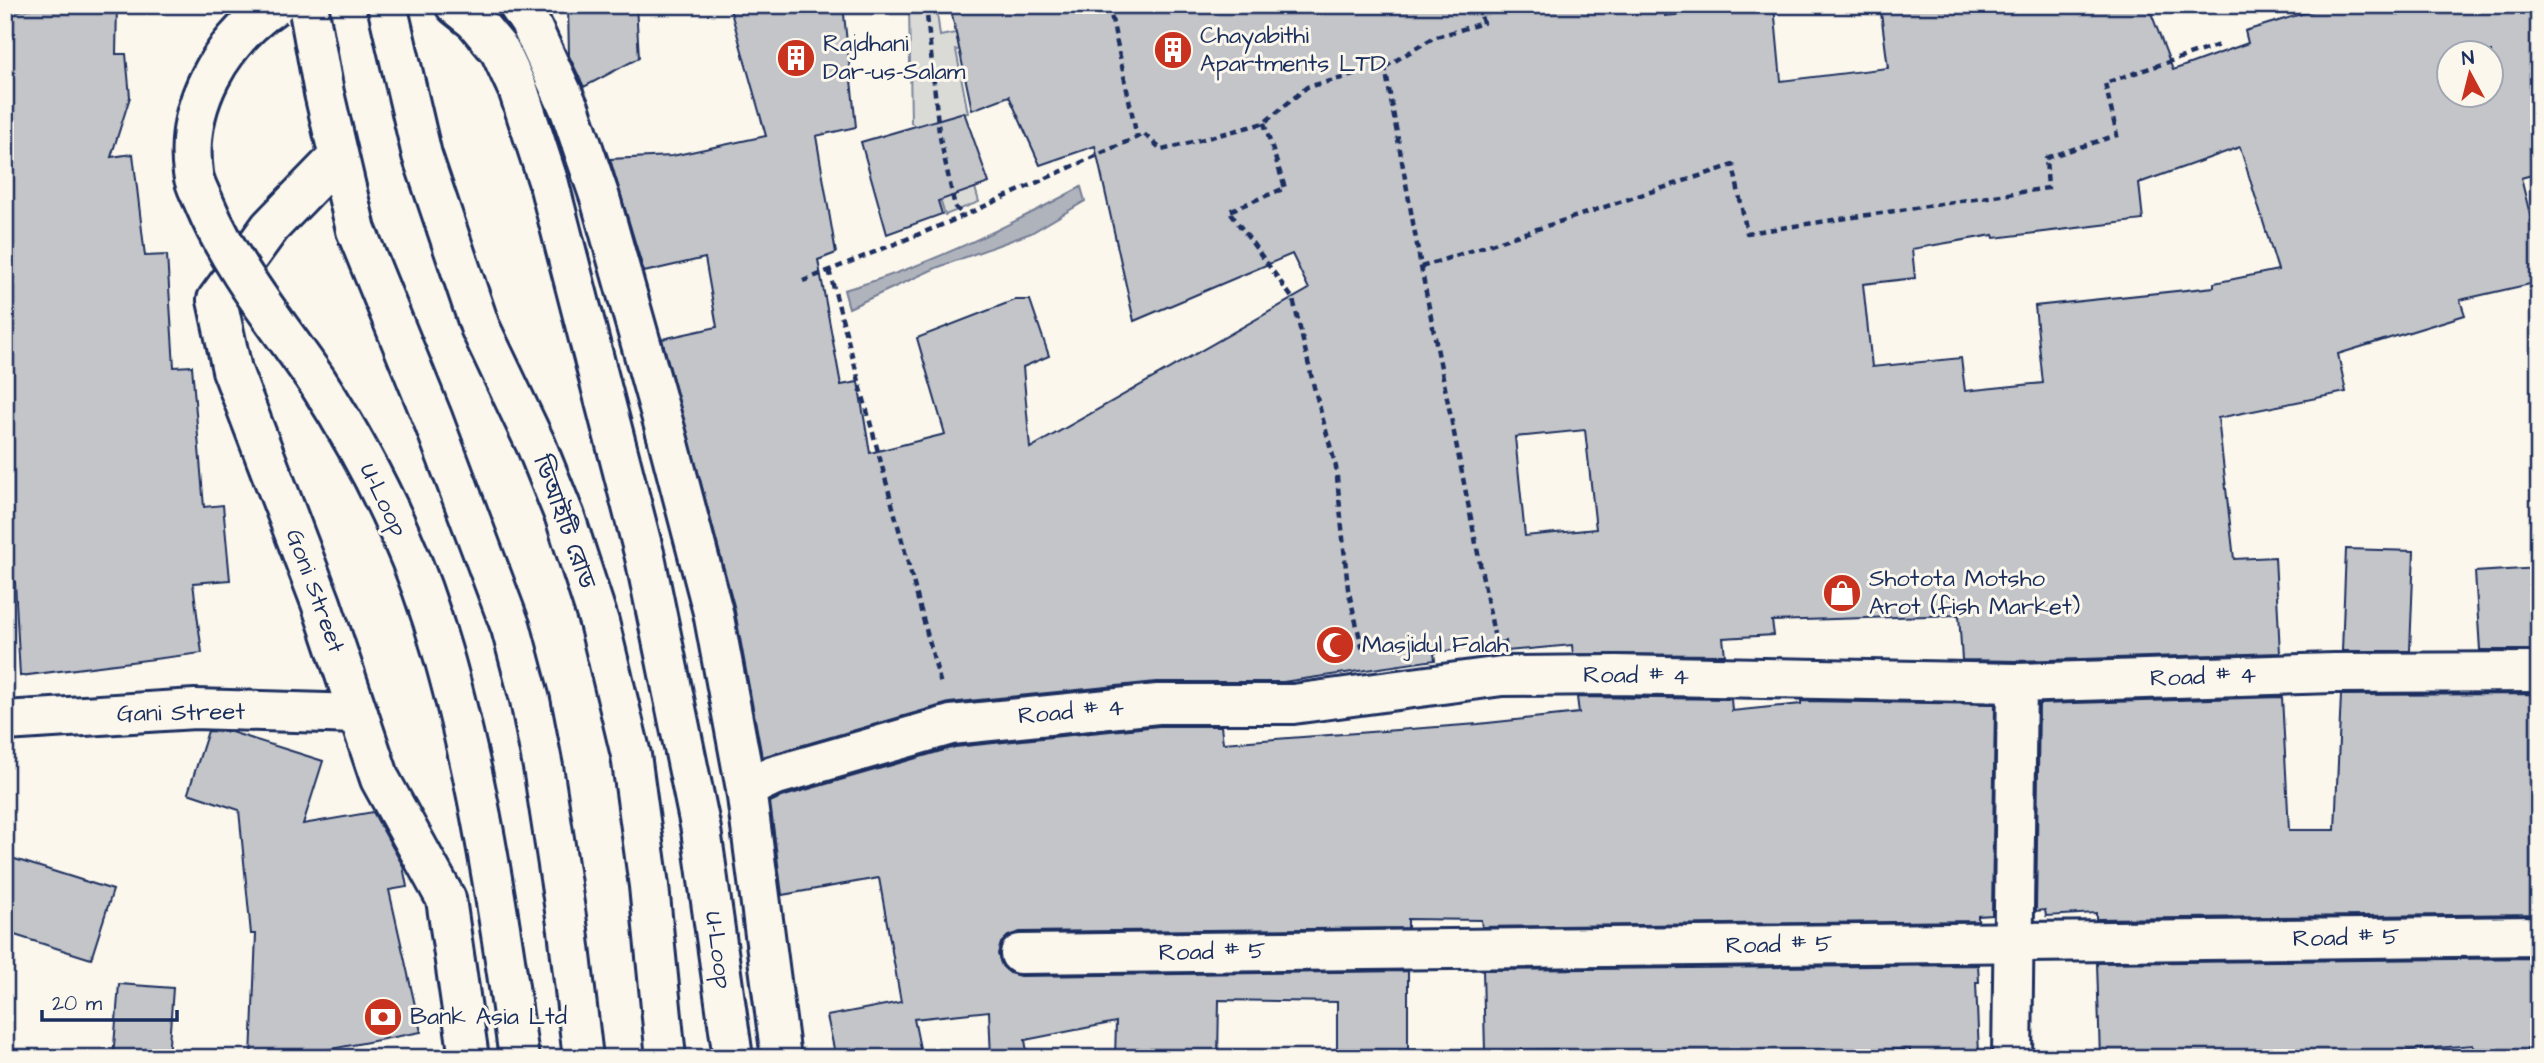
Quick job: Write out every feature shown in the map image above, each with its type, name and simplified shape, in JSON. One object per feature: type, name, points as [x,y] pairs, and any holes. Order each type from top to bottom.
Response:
[{"type":"street","name":"U-Loop","points":[[275,5],[236,38],[215,68],[199,99],[191,131],[193,176],[214,226],[262,303],[318,383],[362,458],[400,533],[431,612],[455,691],[482,822],[519,1058]]},
{"type":"street","points":[[308,5],[338,157],[356,230],[432,417],[511,628],[530,700],[568,930],[583,1058]]},
{"type":"street","name":"ডিআইটি রোড","points":[[387,5],[422,155],[480,327],[536,444],[565,517],[599,622],[631,755],[649,886],[666,1058]]},
{"type":"street","name":"U-Loop","points":[[456,5],[475,21],[500,51],[519,92],[549,184],[645,558],[701,830],[733,1058]]},
{"type":"street","points":[[518,5],[530,23],[570,110],[604,210],[713,612],[746,789],[781,1058]]},
{"type":"street","name":"Goni Street","points":[[338,157],[270,227],[217,300],[232,370],[321,603],[380,779],[446,899],[469,1058]]},
{"type":"street","name":"Road # 4","points":[[746,789],[773,776],[951,725],[1158,704],[1293,704],[1502,676],[1616,675],[2017,683],[2334,673],[2539,672]]},
{"type":"street","points":[[2011,1058],[2017,683]]},
{"type":"street","name":"Gani Street","points":[[5,721],[195,709],[358,714]]},
{"type":"street","name":"Road # 5","points":[[1020,954],[2539,936]]},
{"type":"path","points":[[926,5],[939,133],[955,207],[964,215]]},
{"type":"path","points":[[1109,5],[1137,137]]},
{"type":"path","points":[[803,281],[964,215],[1144,134],[1162,150],[1264,123],[1307,87],[1385,67],[1433,38],[1483,23],[1478,5]]},
{"type":"path","points":[[1421,267],[1733,164],[1747,233],[2048,188],[2046,158],[2117,135],[2105,83],[2222,44]]},
{"type":"path","points":[[1385,67],[1421,267],[1502,676]]},
{"type":"path","points":[[1264,123],[1285,188],[1229,211],[1293,299],[1336,467],[1348,589],[1374,694]]},
{"type":"path","points":[[829,270],[951,725]]},
{"type":"shaded area","points":[[909,5],[936,5],[940,36],[1096,5],[1103,19],[956,50],[968,113],[955,116],[979,202],[945,215],[917,127],[911,123]]},
{"type":"shaded area","points":[[1081,187],[1085,201],[1031,233],[936,268],[849,308],[844,290],[905,270],[965,245]]},
{"type":"building","points":[[50,5],[117,5],[116,54],[126,54],[130,97],[111,157],[133,154],[145,256],[167,255],[174,367],[192,366],[204,507],[223,505],[230,580],[193,583],[202,653],[20,676],[15,582],[5,582],[5,13]]},
{"type":"building","points":[[568,5],[636,5],[639,58],[584,87],[569,56]]},
{"type":"building","points":[[729,5],[843,5],[856,127],[816,136],[836,253],[818,260],[841,385],[858,382],[870,453],[945,434],[917,338],[1015,300],[1030,300],[1049,356],[1023,367],[1030,448],[1309,289],[1292,254],[1134,321],[1095,146],[1040,165],[1009,96],[972,110],[950,5],[1665,5],[1665,16],[1774,6],[1781,81],[1888,68],[1880,5],[2148,5],[2173,70],[2248,43],[2245,31],[2331,5],[2539,5],[2539,173],[2521,178],[2539,251],[2539,282],[2460,300],[2465,315],[2338,354],[2346,392],[2218,418],[2234,559],[2275,557],[2280,653],[2017,661],[1962,660],[1959,615],[1772,621],[1774,635],[1723,638],[1725,655],[1573,654],[1572,645],[1507,651],[1506,641],[1434,653],[1435,660],[1283,682],[1156,682],[949,703],[762,757],[734,606],[662,339],[717,327],[705,258],[644,272],[610,159],[672,156],[766,136]],"holes":[[[2240,147],[2278,270],[2214,283],[2214,287],[2035,306],[2043,383],[1965,391],[1961,358],[1872,367],[1863,284],[1915,278],[1912,249],[1993,235],[1994,238],[2143,220],[2139,183]],[[1585,430],[1596,529],[1525,536],[1515,437]]]},
{"type":"building","points":[[964,112],[989,183],[938,201],[942,214],[887,234],[861,142]]},
{"type":"building","points":[[2346,549],[2414,551],[2410,651],[2342,651]]},
{"type":"building","points":[[2539,568],[2539,650],[2480,650],[2475,572]]},
{"type":"building","points":[[2539,694],[2539,914],[2096,919],[2096,913],[2046,916],[2045,910],[2036,911],[2039,704],[2282,697],[2289,830],[2335,830],[2341,695]]},
{"type":"building","points":[[1577,697],[1731,699],[1732,711],[1801,704],[1801,701],[1995,704],[1992,915],[1978,916],[1978,921],[1482,927],[1481,920],[1408,919],[1408,928],[1020,932],[1008,936],[1001,943],[998,954],[1002,966],[1010,973],[1020,976],[1408,971],[1408,1050],[1337,1050],[1337,1002],[1219,1000],[1218,1058],[1115,1058],[1116,1022],[1025,1040],[1028,1058],[991,1058],[989,1011],[914,1019],[922,1058],[836,1058],[827,1016],[901,1002],[879,878],[782,895],[770,802],[955,747],[1159,726],[1221,726],[1223,743],[1478,724],[1579,713]]},
{"type":"building","points":[[208,731],[231,732],[323,761],[303,824],[373,812],[403,866],[407,887],[389,890],[421,1032],[284,1058],[251,1058],[256,934],[251,934],[239,810],[188,793]]},
{"type":"building","points":[[5,856],[113,890],[91,959],[5,932]]},
{"type":"building","points":[[2539,958],[2539,1047],[2527,1048],[2528,1058],[2474,1058],[2473,1045],[2386,1052],[2386,1058],[2248,1058],[2247,1055],[2100,1058],[2097,963]]},
{"type":"building","points":[[1978,965],[1979,982],[1976,982],[1979,1055],[1910,1056],[1910,1049],[1783,1051],[1783,1054],[1617,1051],[1617,1054],[1557,1054],[1557,1049],[1485,1051],[1483,970]]},
{"type":"building","points":[[119,984],[173,988],[168,1058],[113,1058]]},
{"type":"place","name":"Chayabithi Apartments LTD","points":[[1173,50]]},
{"type":"place","name":"Rajdhani Dar-us-Salam","points":[[796,58]]},
{"type":"place","name":"Shotota Motsho Arot (fish Market)","points":[[1842,593]]},
{"type":"place","name":"Masjidul Falah","points":[[1335,645]]},
{"type":"place","name":"Bank Asia Ltd","points":[[383,1017]]}]
